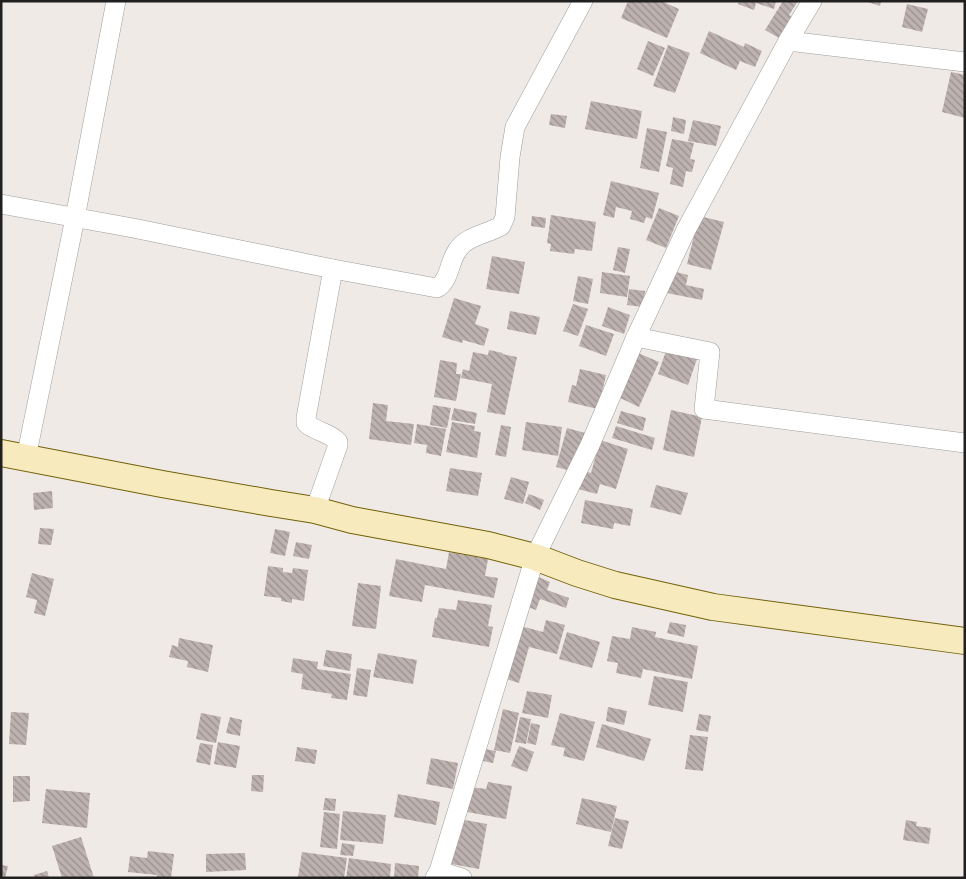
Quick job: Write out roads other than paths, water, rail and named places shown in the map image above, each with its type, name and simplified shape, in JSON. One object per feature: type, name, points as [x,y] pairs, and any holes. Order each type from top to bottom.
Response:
[{"type":"street","points":[[26,458],[75,218],[116,1]]},
{"type":"street","points":[[1,204],[437,288],[444,282],[457,250],[469,239],[501,226],[505,217],[510,157],[515,127],[583,1]]},
{"type":"street","points":[[462,878],[437,874],[535,557],[590,445],[636,337],[686,230],[788,41],[812,1]]},
{"type":"street","points":[[788,41],[965,62]]},
{"type":"street","points":[[315,510],[338,446],[335,438],[312,428],[306,423],[333,269]]},
{"type":"street","points":[[636,337],[710,352],[704,409],[965,443]]},
{"type":"street","points":[[1,453],[162,484],[315,510],[352,520],[472,541],[535,557],[615,585],[713,607],[965,641]]}]
